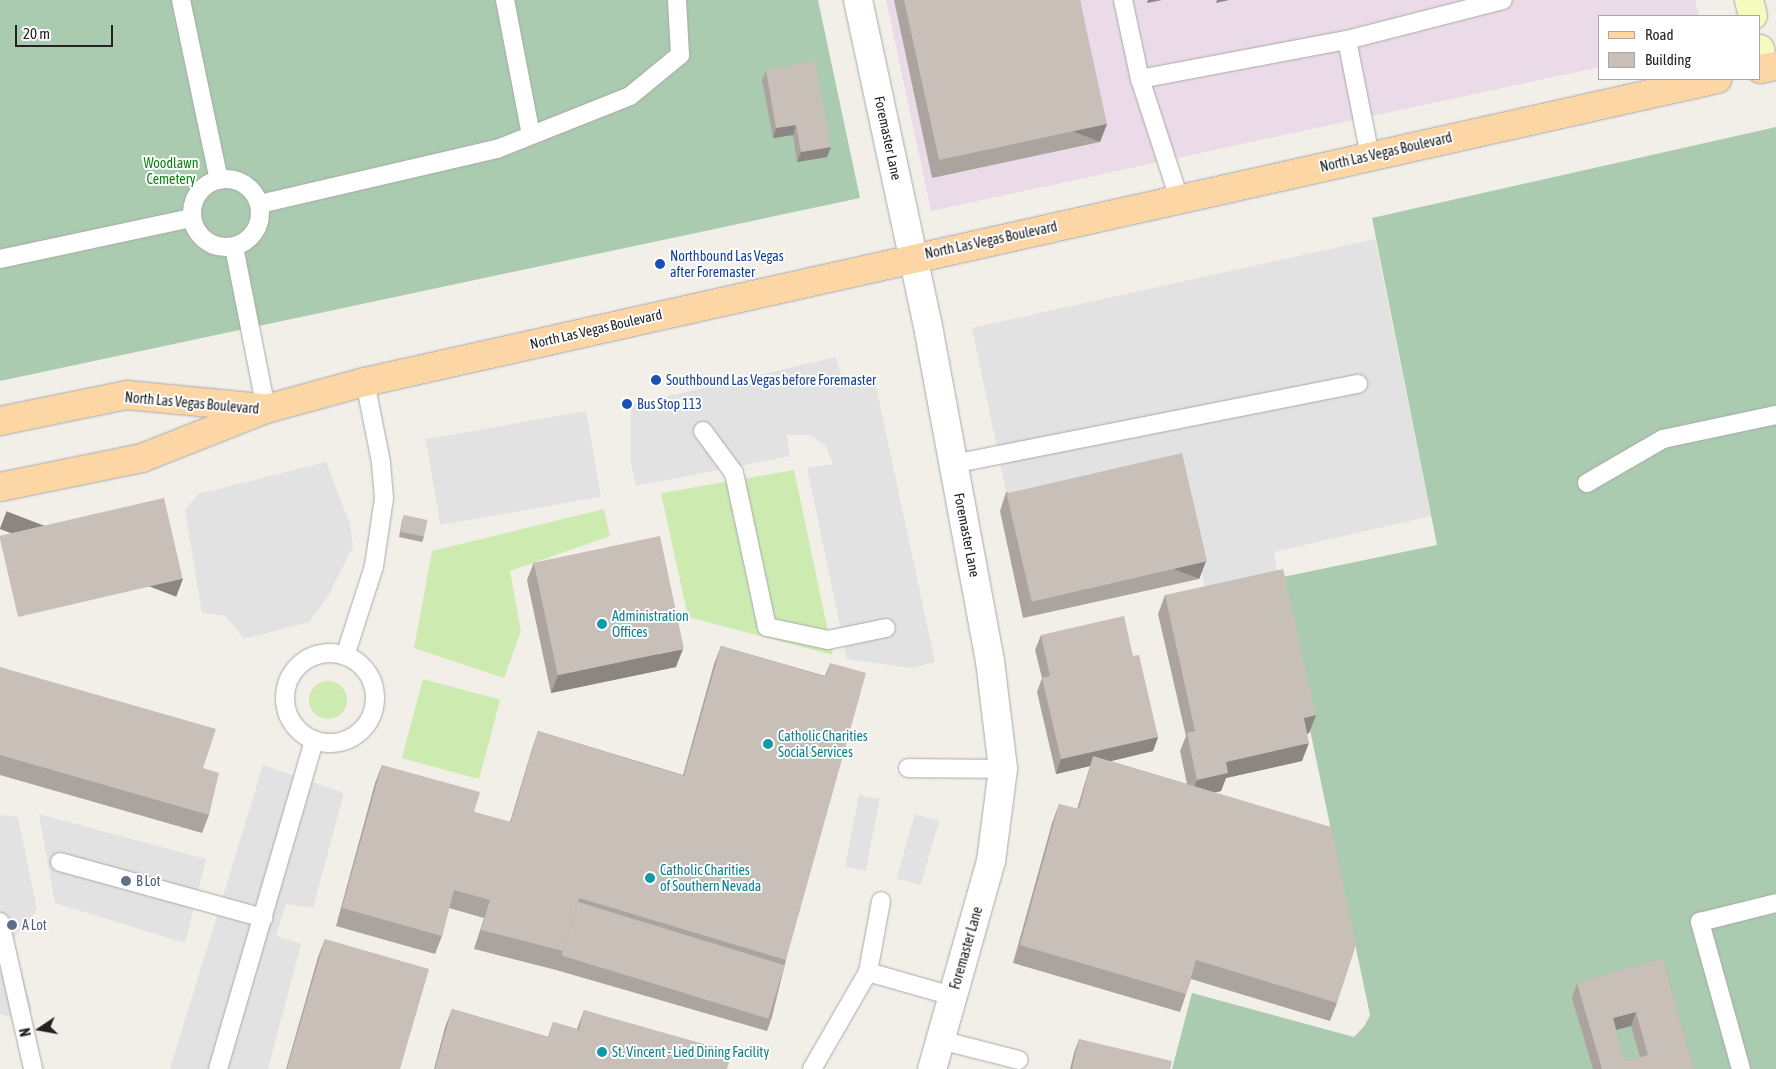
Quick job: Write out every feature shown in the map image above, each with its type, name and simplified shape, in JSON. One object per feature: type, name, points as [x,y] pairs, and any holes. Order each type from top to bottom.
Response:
[{"type":"main road","name":"North Las Vegas Boulevard","points":[[0,487],[142,458],[266,409],[365,382],[914,257],[1712,80]]},
{"type":"main road","name":"North Las Vegas Boulevard","points":[[0,421],[127,395],[266,409]]},
{"type":"street","name":"Foremaster Lane","points":[[858,0],[914,257],[990,661],[1003,769],[991,861],[932,1069]]},
{"type":"street","points":[[1749,0],[1753,15]]},
{"type":"lane","points":[[181,0],[220,180]]},
{"type":"lane","points":[[505,0],[531,135]]},
{"type":"lane","points":[[260,204],[497,149],[630,96],[680,55],[677,0]]},
{"type":"lane","points":[[1123,0],[1140,79],[1179,198]]},
{"type":"lane","points":[[1140,79],[1347,40],[1503,0]]},
{"type":"lane","points":[[1347,40],[1370,156]]},
{"type":"lane","points":[[220,180],[237,180],[247,185],[260,204],[259,226],[253,236],[234,247],[212,245],[196,229],[192,218],[196,196],[204,187],[220,180]]},
{"type":"lane","points":[[0,259],[192,218]]},
{"type":"lane","points":[[234,247],[266,409]]},
{"type":"lane","points":[[345,656],[374,566],[384,498],[381,462],[365,382]]},
{"type":"lane","points":[[953,464],[1358,384]]},
{"type":"lane","points":[[1586,483],[1664,439],[1776,415]]},
{"type":"lane","points":[[703,431],[734,473],[767,627],[828,640],[886,628]]},
{"type":"lane","points":[[323,653],[345,656],[363,666],[372,679],[374,708],[368,722],[345,742],[314,742],[290,722],[285,707],[284,692],[289,678],[309,657],[323,653]]},
{"type":"lane","points":[[218,1069],[314,742]]},
{"type":"lane","points":[[908,768],[1003,769]]},
{"type":"lane","points":[[60,862],[262,918]]},
{"type":"lane","points":[[812,1069],[868,972],[881,900]]},
{"type":"lane","points":[[1740,1069],[1700,922],[1776,903]]},
{"type":"lane","points":[[0,922],[33,1069]]},
{"type":"lane","points":[[868,972],[952,996]]},
{"type":"lane","points":[[940,1040],[1019,1060]]},
{"type":"shaded area","points":[[886,0],[1695,0],[1699,15],[1598,15],[1598,67],[931,211]]},
{"type":"shaded area","points":[[1375,239],[1431,516],[1274,552],[1278,578],[1206,594],[1179,464],[1008,501],[972,328]]},
{"type":"shaded area","points":[[836,357],[843,384],[874,377],[935,662],[912,668],[847,659],[807,468],[833,464],[826,446],[810,435],[787,435],[790,456],[636,486],[631,464],[631,405]]},
{"type":"shaded area","points":[[586,411],[601,497],[441,525],[425,439]]},
{"type":"shaded area","points":[[326,462],[350,524],[353,547],[327,598],[309,622],[244,639],[226,616],[202,613],[185,510],[198,494]]},
{"type":"shaded area","points":[[263,765],[344,793],[313,908],[286,904],[276,936],[301,944],[268,1069],[170,1069]]},
{"type":"shaded area","points":[[859,795],[880,799],[866,871],[845,867]]},
{"type":"shaded area","name":"B Lot","points":[[39,814],[206,859],[185,943],[55,903]]},
{"type":"shaded area","points":[[915,814],[939,821],[921,885],[897,878]]},
{"type":"shaded area","name":"A Lot","points":[[0,815],[18,817],[37,910],[12,940],[32,1009],[11,1017],[0,1014]]},
{"type":"green space","name":"Woodlawn Cemetery","points":[[0,0],[818,0],[860,198],[0,381]]},
{"type":"green space","points":[[1776,127],[1776,1069],[1172,1069],[1192,993],[1354,1037],[1365,1025],[1370,1015],[1278,578],[1437,545],[1372,218]]},
{"type":"green space","points":[[794,470],[833,655],[688,617],[661,493]]},
{"type":"green space","points":[[604,509],[610,536],[510,571],[521,631],[504,678],[414,648],[432,551]]},
{"type":"green space","points":[[423,679],[500,700],[479,779],[402,758]]},
{"type":"green space","points":[[328,681],[341,687],[347,700],[341,713],[328,719],[315,713],[309,700],[315,687]]},
{"type":"building","points":[[904,0],[1080,0],[1107,124],[939,160]]},
{"type":"building","points":[[815,61],[831,147],[801,152],[796,125],[776,128],[766,70]]},
{"type":"building","points":[[1182,453],[1207,561],[1032,602],[1007,493]]},
{"type":"building","points":[[164,498],[183,579],[18,617],[0,536]]},
{"type":"building","points":[[404,515],[427,520],[424,537],[400,532]]},
{"type":"building","name":"Administration Offices","points":[[660,536],[684,648],[558,675],[534,563]]},
{"type":"building","points":[[1283,569],[1316,715],[1304,718],[1309,743],[1226,762],[1228,773],[1197,780],[1187,733],[1195,731],[1165,595]]},
{"type":"building","points":[[1124,616],[1133,656],[1139,655],[1158,737],[1061,759],[1042,678],[1050,676],[1041,635]]},
{"type":"building","points":[[721,646],[826,677],[830,663],[866,673],[786,960],[579,898],[563,951],[481,930],[490,900],[454,890],[442,936],[342,908],[382,765],[480,792],[474,812],[511,822],[538,731],[684,776]]},
{"type":"building","points":[[0,667],[216,729],[203,768],[219,773],[209,815],[0,755]]},
{"type":"building","points":[[1093,756],[1331,827],[1356,945],[1337,1003],[1196,960],[1186,994],[1020,945],[1059,804],[1079,809]]},
{"type":"building","points":[[578,902],[785,965],[768,1019],[562,956]]},
{"type":"building","points":[[325,939],[429,969],[400,1069],[287,1069]]},
{"type":"building","points":[[1663,958],[1694,1069],[1602,1069],[1577,983]],"holes":[[[1636,1012],[1648,1055],[1625,1061],[1613,1018]]]},
{"type":"building","points":[[452,1009],[549,1037],[553,1022],[579,1030],[584,1010],[732,1052],[727,1069],[435,1069]]},
{"type":"building","points":[[1079,1039],[1172,1061],[1170,1069],[1072,1069]]},
{"type":"place","name":"Northbound Las Vegas after Foremaster","points":[[660,264]]},
{"type":"place","name":"Southbound Las Vegas before Foremaster","points":[[656,380]]},
{"type":"place","name":"Bus Stop 113","points":[[627,404]]},
{"type":"place","name":"Administration Offices","points":[[602,624]]},
{"type":"place","name":"Catholic Charities Social Services","points":[[768,744]]},
{"type":"place","name":"Catholic Charities of Southern Nevada","points":[[650,878]]},
{"type":"place","name":"B Lot","points":[[126,881]]},
{"type":"place","name":"A Lot","points":[[12,925]]},
{"type":"place","name":"St. Vincent - Lied Dining Facility","points":[[602,1052]]}]
